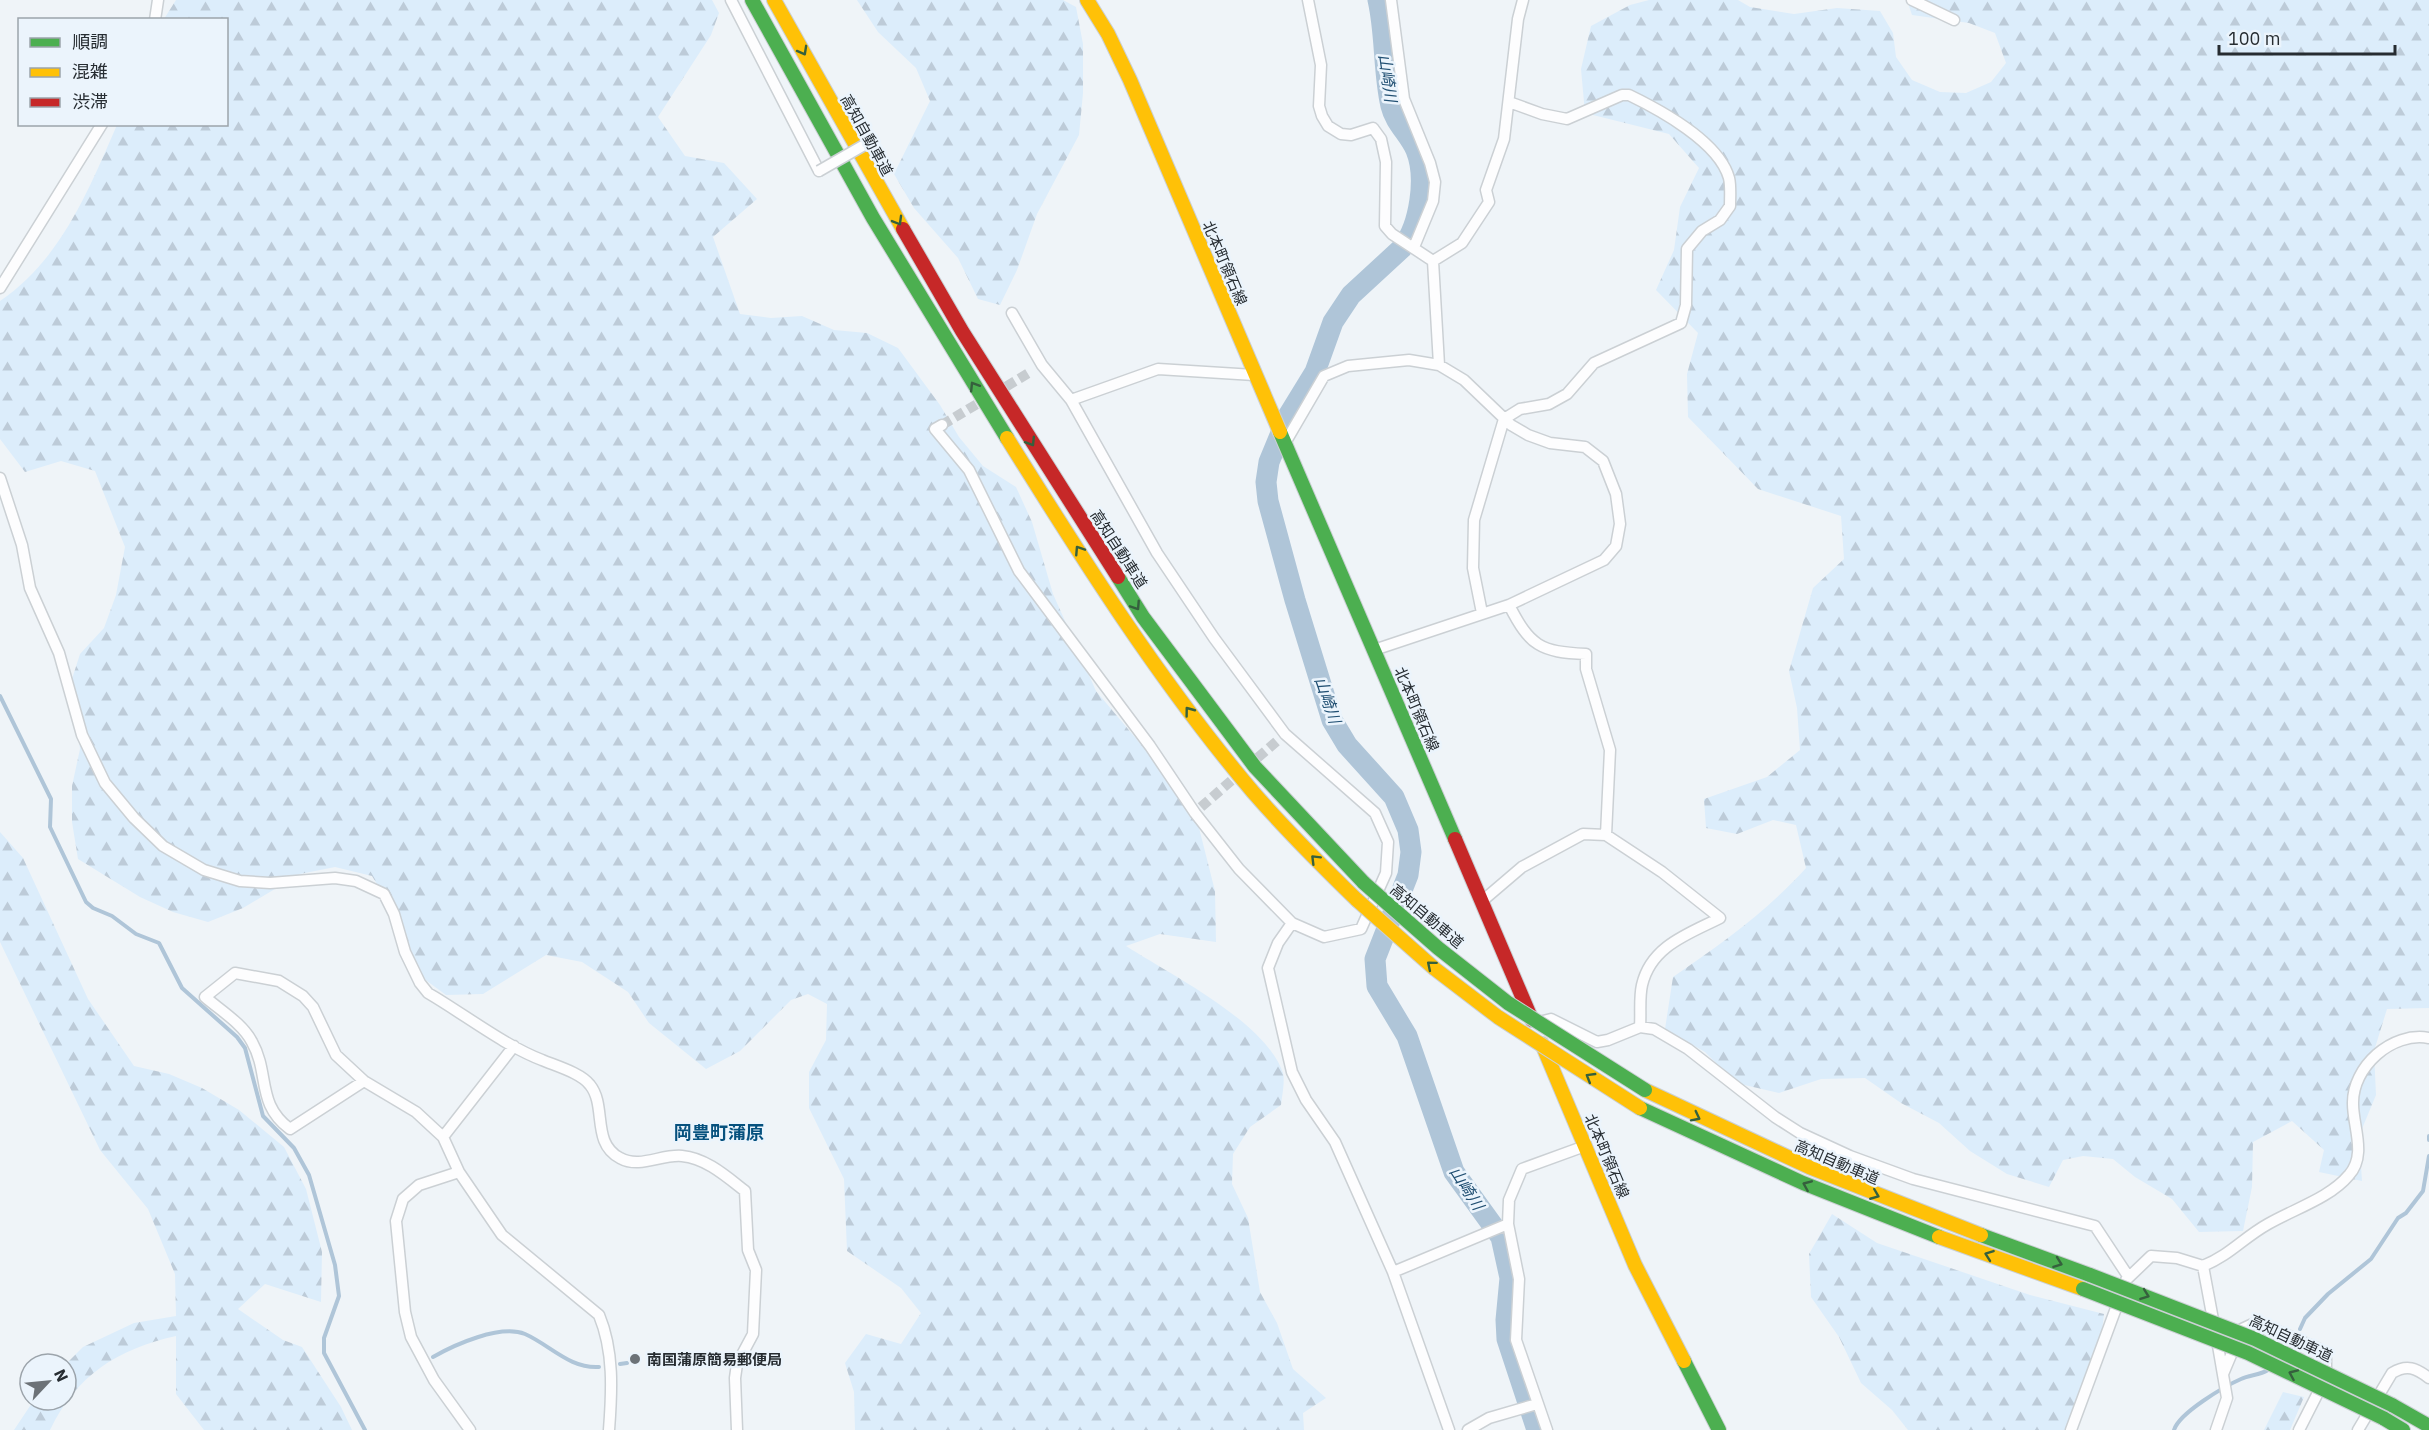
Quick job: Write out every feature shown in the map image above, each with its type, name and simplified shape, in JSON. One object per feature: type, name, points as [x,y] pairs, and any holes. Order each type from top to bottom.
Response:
[{"type":"main road","name":"高知自動車道","points":[[753,0],[842,163],[943,336],[1130,627],[1187,709],[1241,778],[1294,839],[1357,900],[1435,969],[1498,1017],[1640,1108],[1710,1143],[1833,1197],[1925,1233],[2083,1289],[2248,1353],[2383,1418],[2403,1430]]},
{"type":"main road","name":"高知自動車道","points":[[774,0],[859,154],[962,331],[1143,617],[1255,767],[1364,884],[1438,948],[1508,1003],[1645,1090],[1714,1126],[1930,1218],[2090,1275],[2255,1339],[2392,1405],[2429,1426]]},
{"type":"main road","name":"北本町領石線","points":[[1087,0],[1108,34],[1130,81],[1635,1264],[1719,1430]]},
{"type":"street","points":[[155,18],[158,0]]},
{"type":"street","points":[[731,0],[819,171],[873,140]]},
{"type":"street","points":[[1308,0],[1321,65],[1319,106],[1322,116],[1328,126],[1341,134],[1351,135],[1373,128],[1381,139],[1387,178],[1383,221],[1387,230],[1433,261]]},
{"type":"street","points":[[1391,0],[1404,99],[1430,163],[1435,182],[1433,201],[1409,244]]},
{"type":"street","points":[[1433,261],[1462,243],[1489,202],[1486,190],[1504,139],[1518,19],[1523,0]]},
{"type":"street","points":[[1912,0],[1954,20]]},
{"type":"street","points":[[1482,613],[1473,568],[1474,520],[1504,419],[1520,410],[1549,404],[1567,394],[1594,363],[1681,322],[1686,305],[1687,249],[1702,231],[1720,220],[1730,206],[1729,178],[1720,161],[1700,138],[1629,95],[1622,94],[1567,119],[1542,114],[1509,102]]},
{"type":"street","points":[[0,288],[101,126]]},
{"type":"street","points":[[1433,261],[1439,365]]},
{"type":"street","points":[[942,425],[935,429],[969,470],[1019,571],[1198,810],[1239,869],[1292,923],[1324,937],[1361,929],[1386,873],[1388,842],[1375,813],[1281,738],[1157,553],[1071,400],[1037,368],[1012,313]]},
{"type":"street","points":[[1284,442],[1324,376],[1348,366],[1394,360],[1439,365],[1464,380],[1504,419],[1528,435],[1550,443],[1585,447],[1595,452],[1602,461],[1616,494],[1620,524],[1616,546],[1605,560],[1509,605],[1374,650]]},
{"type":"street","points":[[1071,400],[1158,369],[1254,375]]},
{"type":"street","points":[[0,478],[17,526],[30,588],[60,653],[82,735],[105,783],[134,818],[163,846],[213,873],[240,881],[270,883],[335,878],[356,881],[384,894],[394,914],[405,952],[420,983],[428,993],[514,1046],[590,1084],[596,1097],[599,1129],[608,1148],[618,1157],[632,1163],[682,1155],[711,1167],[746,1191],[748,1250],[756,1270],[753,1334],[737,1364],[735,1378],[737,1430]]},
{"type":"street","points":[[1509,605],[1521,629],[1540,647],[1556,653],[1586,654],[1586,669],[1610,750],[1606,835]]},
{"type":"street","points":[[1481,902],[1522,867],[1583,834],[1606,835],[1662,872],[1720,918],[1669,943],[1655,956],[1642,984],[1640,1027]]},
{"type":"street","points":[[1292,923],[1278,943],[1268,973],[1292,1072],[1306,1100],[1335,1142],[1393,1272],[1449,1430]]},
{"type":"street","points":[[364,1081],[290,1129],[271,1112],[258,1056],[250,1038],[205,997],[235,973],[279,981],[303,996],[313,1007],[336,1055],[364,1081],[416,1112],[443,1137],[459,1172],[502,1235],[599,1315],[606,1332],[610,1359],[609,1430]]},
{"type":"street","points":[[1534,1024],[1551,1019],[1597,1041],[1608,1040],[1640,1027],[1654,1029],[1688,1049],[1775,1117],[1800,1133],[1850,1156],[1913,1179],[2095,1226],[2128,1276]]},
{"type":"street","points":[[2071,1430],[2128,1276],[2151,1256],[2177,1258],[2203,1266],[2225,1257],[2266,1225],[2335,1187],[2351,1174],[2357,1161],[2358,1147],[2352,1102],[2356,1087],[2369,1062],[2384,1047],[2404,1038],[2429,1038]]},
{"type":"street","points":[[443,1137],[514,1046]]},
{"type":"street","points":[[1547,1430],[1536,1404],[1516,1340],[1519,1279],[1505,1225],[1509,1200],[1522,1169],[1585,1146]]},
{"type":"street","points":[[459,1172],[419,1185],[403,1200],[396,1221],[405,1312],[411,1337],[434,1380],[470,1430]]},
{"type":"street","points":[[1393,1272],[1505,1225]]},
{"type":"street","points":[[2203,1266],[2226,1387],[2224,1413],[2216,1430]]},
{"type":"street","points":[[2223,1374],[2242,1329],[2257,1322],[2319,1349],[2326,1359],[2326,1377],[2299,1430]]},
{"type":"street","points":[[2358,1430],[2392,1373],[2401,1368],[2411,1367],[2429,1378]]},
{"type":"street","points":[[1468,1430],[1489,1418],[1536,1404]]},
{"type":"green space","points":[[176,0],[712,0],[719,13],[711,35],[658,117],[685,156],[724,163],[757,199],[713,237],[740,314],[771,318],[802,316],[834,330],[867,333],[898,348],[940,405],[959,437],[983,466],[1016,487],[1032,522],[1053,594],[1096,691],[1176,786],[1196,816],[1215,891],[1216,942],[1160,934],[1126,946],[1191,985],[1238,1018],[1273,1054],[1283,1073],[1281,1105],[1250,1127],[1233,1154],[1232,1184],[1248,1218],[1260,1292],[1277,1323],[1293,1369],[1326,1398],[1303,1413],[1304,1430],[855,1430],[854,1392],[845,1363],[866,1334],[901,1344],[921,1313],[901,1288],[847,1251],[844,1179],[809,1108],[809,1072],[826,1040],[827,1004],[808,994],[791,1000],[740,1051],[706,1069],[649,1023],[628,992],[582,962],[546,955],[483,994],[446,995],[416,973],[391,907],[372,876],[335,867],[300,874],[243,908],[208,922],[173,912],[140,897],[78,859],[72,822],[72,786],[80,749],[72,679],[80,654],[104,628],[116,595],[125,547],[95,471],[61,461],[25,472],[0,439],[0,301],[40,265],[71,222],[117,126],[228,126],[228,18],[165,18]]},
{"type":"green space","points":[[857,0],[1063,0],[1076,7],[1083,44],[1083,93],[1079,135],[1037,214],[1017,270],[1000,305],[978,299],[958,258],[914,208],[894,174],[930,101],[916,68],[878,32]]},
{"type":"green space","points":[[1649,0],[1738,0],[1750,7],[1794,14],[1837,8],[1880,11],[1893,33],[1896,57],[1912,80],[1940,92],[1966,93],[1991,82],[2006,63],[1995,33],[1969,23],[1912,15],[1907,0],[2429,0],[2429,1008],[2387,1009],[2374,1051],[2376,1095],[2359,1136],[2362,1181],[2319,1172],[2324,1150],[2292,1121],[2253,1142],[2252,1187],[2243,1231],[2199,1232],[2172,1199],[2135,1177],[2113,1159],[2083,1156],[2063,1160],[2049,1187],[2007,1174],[1970,1151],[1939,1123],[1901,1103],[1865,1078],[1821,1079],[1779,1093],[1736,1083],[1705,1052],[1665,1029],[1673,977],[1726,940],[1759,913],[1806,868],[1796,825],[1773,820],[1737,834],[1706,828],[1704,799],[1767,777],[1800,750],[1797,708],[1789,671],[1813,588],[1844,559],[1841,516],[1758,489],[1688,417],[1687,374],[1698,333],[1656,290],[1674,250],[1680,207],[1699,168],[1669,134],[1585,113],[1581,69],[1591,26],[1630,5]]},
{"type":"green space","points":[[0,832],[23,858],[88,999],[134,1066],[169,1074],[202,1088],[239,1110],[284,1147],[306,1189],[322,1252],[321,1302],[265,1284],[238,1309],[283,1340],[302,1347],[341,1407],[352,1430],[204,1430],[176,1394],[176,1336],[136,1348],[118,1357],[101,1367],[78,1388],[78,1352],[83,1347],[134,1323],[176,1316],[175,1274],[148,1209],[100,1150],[0,942]]},
{"type":"green space","points":[[1832,1214],[1877,1243],[2030,1295],[2104,1314],[2099,1358],[2070,1430],[1908,1430],[1892,1410],[1861,1383],[1839,1337],[1811,1297],[1809,1254]]},
{"type":"green space","points":[[2283,1392],[2304,1397],[2290,1430],[2264,1430]]},
{"type":"green space","points":[[26,1412],[59,1412],[50,1430],[14,1430]]},
{"type":"waterway","name":"山崎川","points":[[1378,0],[1391,106],[1413,144],[1419,161],[1421,187],[1417,214],[1402,248],[1351,295],[1333,322],[1315,372],[1288,416],[1269,462],[1266,482],[1268,501],[1295,600],[1332,720],[1347,745],[1394,797],[1408,830],[1411,852],[1408,875],[1375,959],[1377,986],[1407,1036],[1454,1172],[1501,1237],[1510,1278],[1506,1320],[1507,1339],[1537,1430]]},
{"type":"waterway","points":[[0,696],[51,799],[50,827],[86,902],[93,908],[112,916],[136,934],[159,943],[182,988],[237,1037],[245,1048],[263,1116],[294,1148],[309,1175],[335,1265],[339,1296],[324,1338],[324,1353],[365,1430]]},
{"type":"waterway","points":[[2300,1329],[2305,1318],[2328,1294],[2371,1259],[2398,1218],[2406,1213],[2423,1191],[2429,1156]]},
{"type":"waterway","points":[[433,1357],[478,1337],[515,1332],[525,1334],[569,1360],[589,1367],[599,1367]]},
{"type":"waterway","points":[[620,1364],[627,1363]]},
{"type":"waterway","points":[[2174,1430],[2184,1416],[2214,1394],[2241,1379],[2268,1370]]},
{"type":"tunnel","points":[[942,425],[1032,371]]},
{"type":"tunnel","points":[[1201,807],[1277,741]]},
{"type":"traffic: fast","points":[[752,0],[873,218],[1007,438]]},
{"type":"traffic: fast","points":[[1280,432],[1455,839]]},
{"type":"traffic: fast","points":[[1118,577],[1143,617],[1255,767],[1364,883]]},
{"type":"traffic: fast","points":[[1364,883],[1438,948],[1508,1003],[1645,1090]]},
{"type":"traffic: fast","points":[[1640,1108],[1803,1183],[1939,1237]]},
{"type":"traffic: fast","points":[[1981,1235],[2090,1275]]},
{"type":"traffic: fast","points":[[2090,1275],[2255,1339],[2392,1405]]},
{"type":"traffic: fast","points":[[2083,1289],[2248,1353],[2383,1418]]},
{"type":"traffic: fast","points":[[1684,1361],[1719,1430]]},
{"type":"traffic: fast","points":[[2392,1405],[2429,1426]]},
{"type":"traffic: fast","points":[[2383,1418],[2403,1430]]},
{"type":"traffic: slow","points":[[774,0],[903,229]]},
{"type":"traffic: slow","points":[[1087,0],[1108,34],[1130,80],[1280,432]]},
{"type":"traffic: slow","points":[[1007,438],[1094,575],[1186,707],[1265,806],[1357,900]]},
{"type":"traffic: slow","points":[[1357,900],[1435,969],[1498,1017],[1640,1108]]},
{"type":"traffic: slow","points":[[1542,1044],[1635,1265],[1684,1361]]},
{"type":"traffic: slow","points":[[1645,1090],[1809,1167],[1981,1235]]},
{"type":"traffic: slow","points":[[1939,1237],[2083,1289]]},
{"type":"traffic: jam","points":[[903,229],[962,331],[1118,577]]},
{"type":"traffic: jam","points":[[1455,839],[1532,1020]]},
{"type":"place","name":"南国蒲原簡易郵便局","points":[[635,1359]]},
{"type":"district","name":"岡豊町蒲原","points":[[719,1132]]}]
